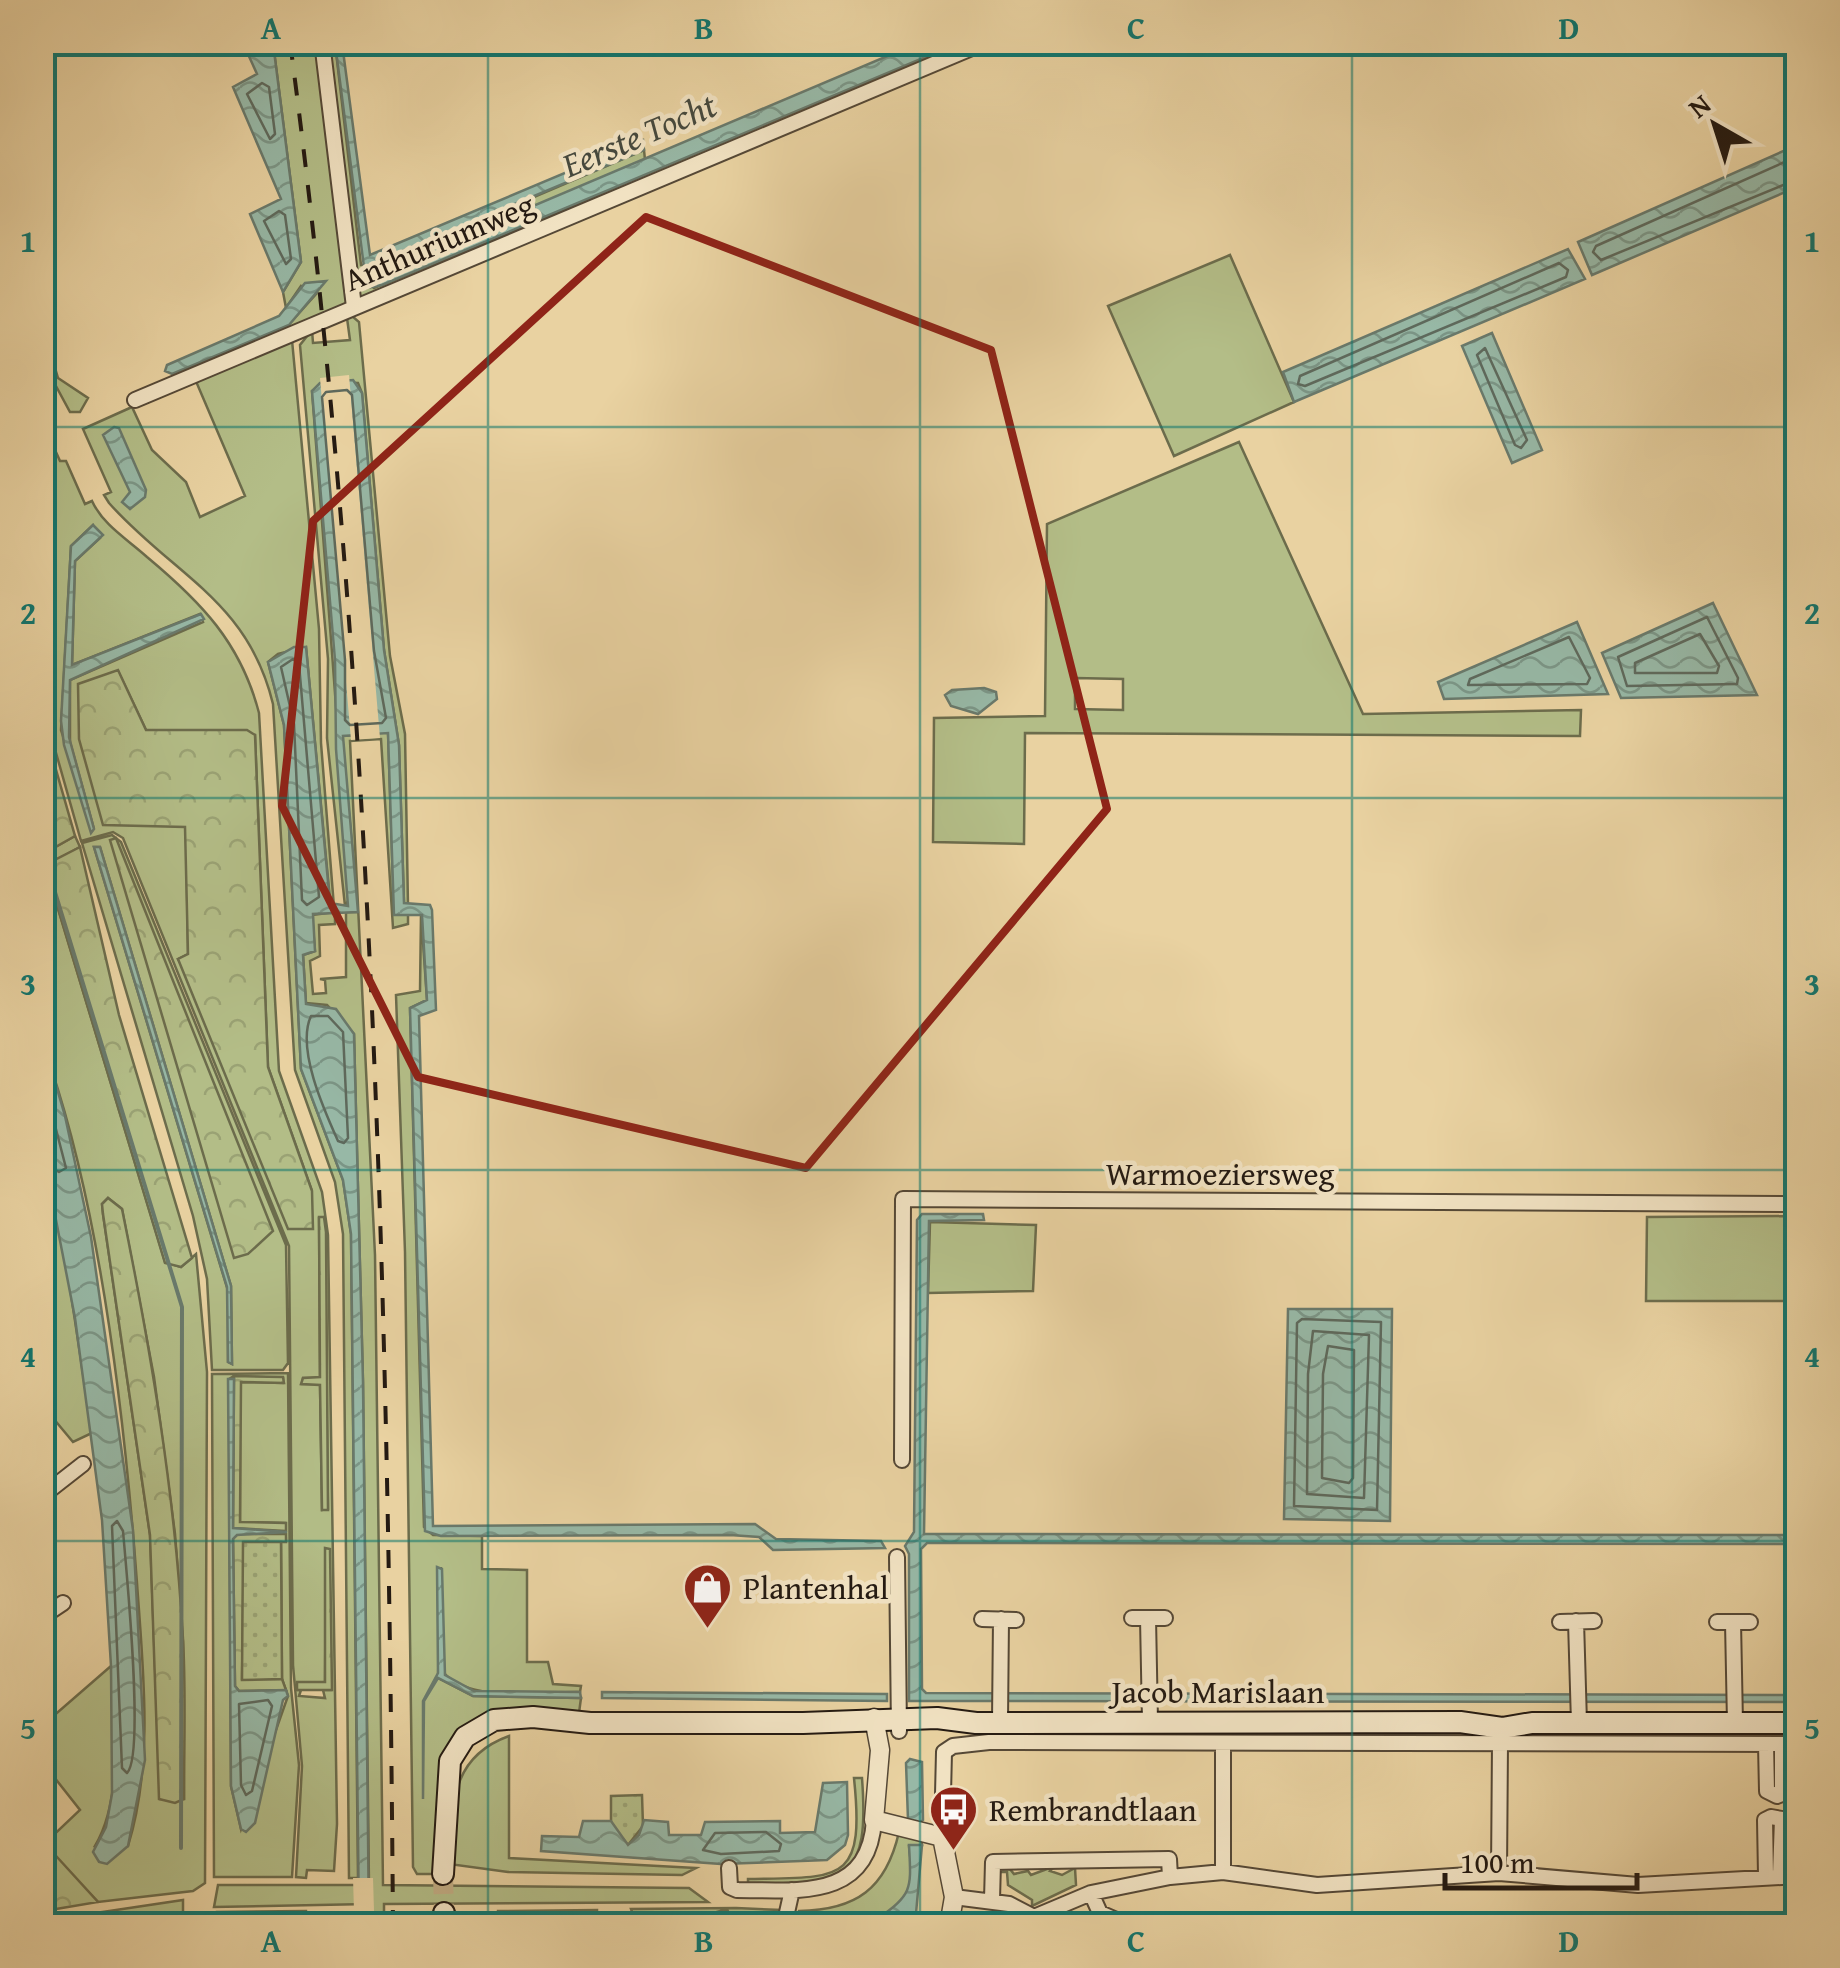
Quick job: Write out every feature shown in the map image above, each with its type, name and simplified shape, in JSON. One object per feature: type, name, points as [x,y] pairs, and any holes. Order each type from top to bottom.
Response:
[{"type":"main road","name":"Jacob Marislaan","points":[[444,1874],[447,1789],[454,1750],[522,1717],[590,1724],[803,1723],[960,1729],[976,1723],[1000,1704],[1150,1706],[1460,1722],[1502,1728],[1579,1715],[1735,1715],[1798,1723]]},
{"type":"street","points":[[322,42],[354,308]]},
{"type":"street","name":"Anthuriumweg","points":[[135,400],[986,42]]},
{"type":"street","name":"Warmoeziersweg","points":[[902,1460],[903,1199],[1798,1204]]},
{"type":"street","points":[[42,1496],[83,1464]]},
{"type":"street","points":[[729,1868],[730,1887],[792,1890],[832,1886],[847,1877],[869,1850],[875,1783],[868,1769],[884,1727],[897,1557]]},
{"type":"street","points":[[42,1617],[64,1604]]},
{"type":"street","points":[[1132,1618],[1165,1618]]},
{"type":"street","points":[[1148,1618],[1150,1706]]},
{"type":"street","points":[[982,1620],[1008,1620],[1000,1704]]},
{"type":"street","points":[[1579,1715],[1568,1622],[1594,1621]]},
{"type":"street","points":[[1717,1622],[1750,1622]]},
{"type":"street","points":[[1733,1622],[1735,1715]]},
{"type":"street","points":[[948,1926],[954,1897],[942,1837],[944,1752],[988,1742],[1782,1744]]},
{"type":"street","points":[[1223,1743],[1223,1872]]},
{"type":"street","points":[[1499,1873],[1500,1743]]},
{"type":"street","points":[[874,1820],[942,1837]]},
{"type":"street","points":[[992,1900],[992,1862],[1169,1859],[1170,1876]]},
{"type":"street","points":[[954,1897],[992,1900],[1036,1922],[1090,1894],[1170,1876],[1223,1872],[1317,1885],[1499,1873],[1638,1884],[1798,1876]]},
{"type":"street","points":[[784,1926],[792,1890]]},
{"type":"street","points":[[1090,1894],[1100,1913],[1130,1926]]},
{"type":"highlighted area","points":[[646,217],[991,350],[1107,809],[806,1168],[418,1077],[282,806],[313,521]]},
{"type":"green space","points":[[273,43],[335,43],[361,265],[377,264],[644,150],[645,160],[363,278],[374,288],[647,177],[283,331],[316,294],[301,286],[286,308],[283,292],[301,262]]},
{"type":"green space","points":[[1230,255],[1294,402],[1174,456],[1108,306]]},
{"type":"green space","points":[[352,316],[359,322],[390,656],[405,734],[408,906],[404,903],[399,745],[384,650],[362,393],[358,383],[325,382],[312,391],[350,897],[345,906],[327,738],[328,659],[300,345],[312,330],[313,343],[350,340],[347,318]]},
{"type":"green space","points":[[42,324],[58,378],[88,398],[80,412],[70,412],[43,362]]},
{"type":"green space","points":[[292,340],[319,629],[321,743],[334,907],[330,900],[306,647],[278,654],[268,662],[284,725],[301,1069],[343,1180],[351,1234],[358,1878],[349,1878],[343,1234],[335,1182],[295,1070],[273,704],[261,668],[227,614],[109,503],[104,495],[111,492],[83,429],[132,407],[152,450],[186,482],[200,517],[245,496],[195,379]]},
{"type":"green space","points":[[51,441],[60,461],[66,461],[85,504],[92,501],[109,525],[185,591],[217,626],[242,665],[259,713],[279,1071],[322,1192],[328,1235],[337,1824],[334,1871],[307,1870],[306,1878],[296,1877],[302,1766],[293,1665],[289,1246],[123,838],[113,832],[81,841],[43,707],[42,524]],"holes":[[[93,525],[100,538],[75,561],[72,665],[200,614],[203,622],[70,680],[70,742],[94,829],[61,730],[71,546]],[[118,671],[146,730],[255,735],[268,1067],[312,1191],[178,959],[188,954],[186,826]],[[324,1217],[328,1509],[322,1510],[320,1384],[302,1384],[303,1378],[320,1378],[319,1218]],[[326,1548],[331,1690],[323,1690],[325,1698],[299,1696],[301,1690],[297,1690],[325,1682]]]},
{"type":"green space","points":[[1239,442],[1363,714],[1581,710],[1580,736],[1025,733],[1024,844],[933,842],[934,718],[1045,716],[1047,524]],"holes":[[[1075,678],[1123,679],[1123,710],[1075,709]]]},
{"type":"green space","points":[[118,670],[146,730],[247,730],[255,735],[268,1067],[312,1191],[313,1229],[288,1229],[178,959],[188,954],[185,827],[103,825],[79,739],[78,684]]},
{"type":"green space","points":[[42,721],[75,836],[43,854],[42,854]]},
{"type":"green space","points":[[388,732],[394,914],[408,914],[408,924],[393,928],[381,739],[350,741],[375,1255],[383,1885],[689,1888],[708,1902],[384,1904],[384,1925],[378,1926],[378,1916],[369,1915],[368,1904],[214,1907],[218,1885],[369,1885],[354,1034],[327,1005],[306,1003],[303,955],[315,951],[312,915],[335,912],[335,924],[319,925],[320,956],[310,961],[313,994],[326,993],[325,980],[320,979],[346,977],[346,912],[358,912],[342,736]]},
{"type":"green space","points":[[112,835],[121,842],[286,1245],[288,1363],[283,1370],[212,1370],[207,1279],[193,1216],[82,843]],"holes":[[[94,847],[100,847],[231,1286],[232,1364],[228,1362],[228,1291]]]},
{"type":"green space","points":[[75,836],[80,847],[45,866],[165,1262],[181,1267],[196,1254],[207,1372],[205,1883],[193,1891],[98,1902],[43,1845],[80,1810],[43,1763],[43,1725],[111,1666],[114,1782],[95,1846],[128,1846],[141,1782],[144,1682],[126,1456],[109,1322],[69,1127],[51,1068],[43,1061],[43,854]],"holes":[[[108,1198],[122,1209],[154,1377],[175,1534],[183,1642],[184,1799],[160,1799],[150,1535],[102,1204]]]},
{"type":"green space","points":[[116,838],[273,1231],[248,1254],[234,1258],[110,840]]},
{"type":"green space","points":[[80,847],[119,1015],[192,1258],[181,1267],[165,1263],[45,865]]},
{"type":"green space","points":[[421,913],[427,1000],[410,1008],[424,1527],[433,1535],[482,1536],[482,1569],[527,1570],[527,1662],[548,1662],[553,1684],[581,1686],[580,1692],[488,1692],[455,1682],[443,1672],[441,1567],[438,1678],[473,1696],[581,1698],[579,1713],[521,1713],[457,1740],[435,1874],[417,1874],[413,1867],[405,1252],[396,995],[420,991]]},
{"type":"green space","points":[[42,1153],[67,1268],[92,1433],[73,1442],[43,1406],[43,1369],[52,1350],[54,1323],[51,1296],[43,1276]]},
{"type":"green space","points":[[108,1198],[122,1209],[133,1262],[174,1531],[185,1699],[184,1799],[175,1803],[159,1799],[150,1535],[103,1214],[102,1204]]},
{"type":"green space","points":[[1797,1216],[1797,1301],[1646,1301],[1647,1217]]},
{"type":"green space","points":[[319,1217],[324,1217],[326,1232],[328,1510],[322,1510],[320,1385],[301,1384],[303,1378],[320,1377]]},
{"type":"green space","points":[[930,1222],[1036,1225],[1033,1291],[928,1293]]},
{"type":"green space","points":[[288,1373],[291,1688],[299,1765],[292,1877],[214,1877],[212,1374]],"holes":[[[283,1378],[283,1383],[240,1382],[240,1522],[285,1523],[286,1541],[281,1542],[282,1679],[288,1696],[241,1829],[231,1786],[229,1379]]]},
{"type":"green space","points":[[234,1376],[283,1377],[284,1383],[241,1382],[240,1522],[286,1523],[286,1531],[233,1528]]},
{"type":"green space","points":[[286,1534],[286,1542],[244,1542],[242,1679],[282,1679],[286,1690],[239,1691],[235,1686],[233,1537]]},
{"type":"green space","points":[[243,1542],[281,1542],[282,1679],[242,1680]]},
{"type":"green space","points":[[325,1548],[330,1549],[332,1690],[297,1690],[297,1682],[325,1682]]},
{"type":"green space","points":[[509,1736],[509,1858],[696,1868],[682,1875],[508,1872],[449,1864],[454,1805],[464,1771],[474,1757]]},
{"type":"green space","points":[[854,1778],[862,1778],[861,1840],[855,1858],[844,1871],[808,1882],[748,1884],[748,1879],[806,1877],[840,1867],[850,1856],[855,1838]]},
{"type":"green space","points":[[642,1795],[643,1826],[628,1845],[611,1824],[611,1796]]},
{"type":"green space","points":[[899,1832],[921,1839],[922,1845],[909,1846],[911,1885],[905,1900],[894,1911],[843,1925],[794,1926],[799,1911],[837,1906],[865,1893],[886,1868]]},
{"type":"green space","points":[[43,1845],[47,1846],[98,1902],[50,1910]]},
{"type":"green space","points":[[1015,1866],[1010,1869],[1014,1874],[1028,1871],[1031,1875],[1055,1866],[1050,1871],[1062,1875],[1075,1868],[1076,1885],[1032,1906],[1032,1900],[1008,1885],[1007,1872],[996,1872],[997,1867]]},
{"type":"green space","points":[[183,1900],[183,1925],[43,1926],[42,1921]]},
{"type":"green space","points":[[736,1908],[780,1910],[767,1925],[698,1925],[730,1916],[727,1909],[672,1925],[637,1926],[631,1909]]},
{"type":"green space","points":[[597,1910],[597,1925],[497,1925],[498,1911]]},
{"type":"green space","points":[[306,1911],[307,1919],[335,1919],[335,1925],[217,1925],[217,1912]]},
{"type":"water","points":[[243,43],[273,43],[301,262],[283,292],[250,214],[281,199],[233,87],[257,74]]},
{"type":"water","points":[[335,43],[342,43],[370,255],[643,140],[644,150],[364,267]]},
{"type":"water","points":[[918,43],[959,43],[382,285],[362,289],[363,278]]},
{"type":"water","points":[[1797,145],[1797,187],[1592,275],[1578,242]]},
{"type":"water","points":[[1568,249],[1585,279],[1294,402],[1283,372]]},
{"type":"water","points":[[326,281],[289,325],[172,374],[165,371],[167,365],[279,316],[305,283]]},
{"type":"water","points":[[1492,333],[1542,450],[1512,463],[1462,346]]},
{"type":"water","points":[[353,380],[362,393],[384,650],[399,745],[404,903],[430,905],[432,910],[436,1010],[419,1016],[433,1526],[755,1524],[776,1539],[881,1541],[885,1548],[773,1550],[759,1537],[730,1535],[441,1536],[425,1531],[410,1008],[427,1000],[422,915],[394,915],[388,733],[343,736],[358,912],[313,914],[315,951],[303,955],[306,1004],[336,1009],[354,1034],[363,1382],[369,1925],[359,1925],[351,1234],[343,1180],[301,1069],[284,725],[268,662],[294,647],[306,647],[330,903],[348,906],[336,749],[335,660],[312,391],[320,383]]},
{"type":"water","points":[[119,428],[146,490],[145,497],[130,509],[122,502],[130,492],[103,435]]},
{"type":"water","points":[[93,525],[103,535],[75,561],[72,665],[201,614],[204,619],[70,680],[69,737],[94,829],[91,833],[64,745],[61,721],[71,546]]},
{"type":"water","points":[[1713,603],[1757,695],[1621,698],[1602,653]]},
{"type":"water","points":[[1577,622],[1608,694],[1444,699],[1438,682]]},
{"type":"water","points":[[984,688],[996,692],[997,699],[978,714],[951,706],[945,695],[952,690]]},
{"type":"water","points":[[94,847],[100,847],[231,1286],[232,1364],[228,1362],[227,1287]]},
{"type":"water","points":[[42,1061],[51,1068],[65,1116],[91,1237],[133,1530],[145,1760],[128,1846],[107,1864],[99,1862],[93,1852],[106,1827],[112,1794],[111,1666],[102,1520],[75,1318],[43,1153]]},
{"type":"water","points":[[922,1214],[983,1214],[984,1220],[929,1221],[924,1534],[1797,1535],[1797,1544],[927,1543],[921,1549],[922,1689],[926,1693],[1797,1695],[1797,1702],[909,1701],[909,1554],[905,1546],[914,1532],[917,1220]]},
{"type":"water","points":[[1288,1309],[1392,1309],[1390,1521],[1284,1519]]},
{"type":"water","points":[[228,1379],[234,1379],[233,1528],[287,1532],[237,1535],[233,1539],[235,1686],[239,1691],[286,1690],[288,1696],[283,1700],[255,1823],[246,1832],[241,1829],[231,1786]]},
{"type":"water","points":[[437,1567],[442,1569],[445,1675],[474,1691],[580,1692],[581,1698],[473,1696],[438,1678],[424,1701],[423,1799],[423,1701],[438,1673]]},
{"type":"water","points":[[602,1692],[887,1694],[887,1701],[602,1698]]},
{"type":"water","points":[[910,1759],[922,1762],[923,1820],[919,1823],[908,1820],[906,1763]]},
{"type":"water","points":[[847,1782],[848,1835],[845,1845],[827,1860],[721,1864],[541,1851],[542,1836],[579,1837],[583,1821],[611,1821],[628,1845],[639,1835],[644,1820],[668,1822],[669,1835],[701,1835],[705,1822],[780,1821],[780,1833],[815,1832],[823,1783]]},
{"type":"water","points":[[909,1845],[922,1845],[915,1925],[881,1925],[878,1918],[898,1903],[908,1888]]},
{"type":"pier","points":[[349,375],[380,738],[351,740],[320,378]]},
{"type":"pier","points":[[353,1878],[373,1878],[374,1911],[354,1911]]},
{"type":"waterway","points":[[47,866],[182,1307],[181,1848]]},
{"type":"tunnel","points":[[443,1874],[444,1913]]},
{"type":"railway","points":[[290,42],[340,512],[371,982],[386,1453],[393,1926]]},
{"type":"place","name":"Plantenhal","points":[[708,1630]]},
{"type":"place","name":"Rembrandtlaan","points":[[954,1852]]},
{"type":"water label","name":"Eerste Tocht","points":[[639,135]]}]
